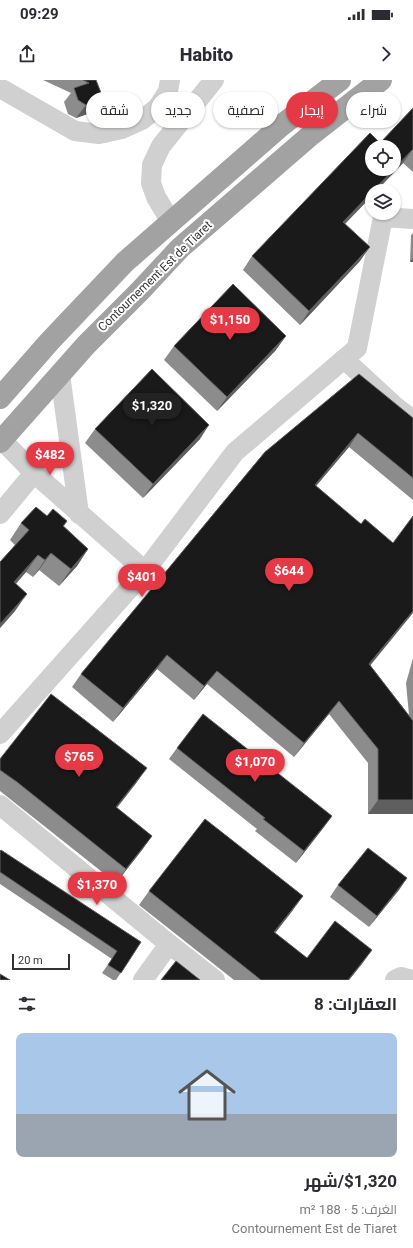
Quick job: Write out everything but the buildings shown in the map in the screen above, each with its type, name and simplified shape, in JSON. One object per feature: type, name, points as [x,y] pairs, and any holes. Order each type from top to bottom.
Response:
[{"type":"highway","points":[[0,398],[50,341],[125,262],[282,125],[340,80]]},
{"type":"highway","name":"Contournement Est de Tiaret","points":[[1,441],[86,345],[180,248],[312,134],[380,80]]},
{"type":"street","points":[[0,88],[75,131],[99,134],[122,129],[142,120],[158,107],[168,90],[170,80]]},
{"type":"street","points":[[171,222],[156,197],[151,183],[152,165],[161,146],[214,80]]},
{"type":"street","points":[[0,734],[145,571],[235,452],[357,348],[383,217],[413,219]]},
{"type":"street","points":[[344,359],[396,407],[413,420]]},
{"type":"street","points":[[60,374],[80,514]]},
{"type":"street","points":[[1,441],[34,473],[145,571]]},
{"type":"street","points":[[0,514],[34,473]]},
{"type":"street","points":[[0,805],[215,980]]},
{"type":"street","points":[[143,980],[169,944]]},
{"type":"street","points":[[395,980],[401,977],[413,980]]}]
